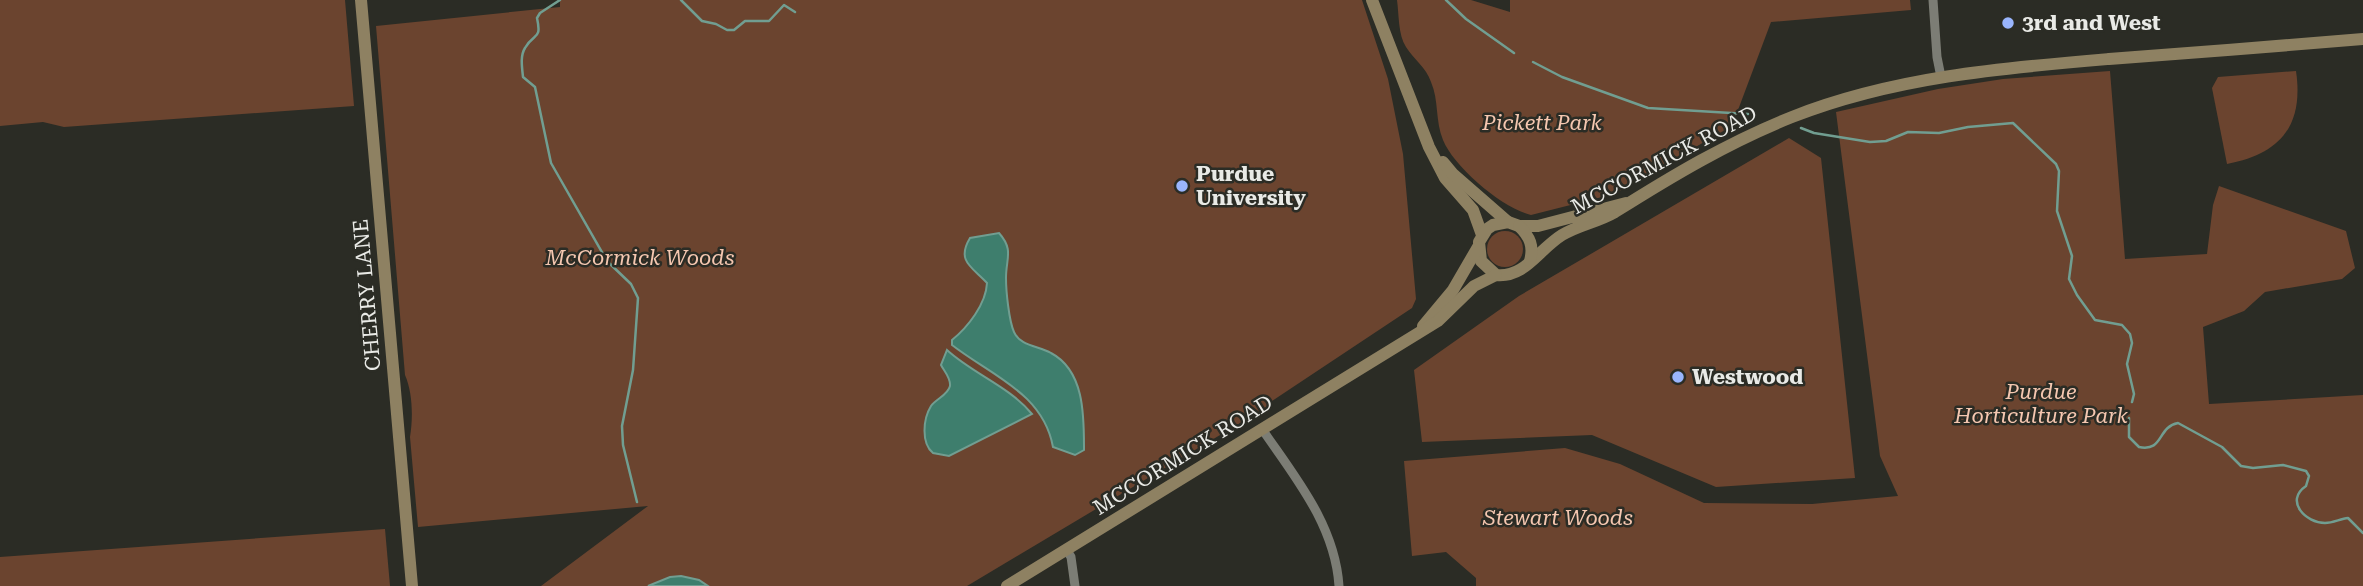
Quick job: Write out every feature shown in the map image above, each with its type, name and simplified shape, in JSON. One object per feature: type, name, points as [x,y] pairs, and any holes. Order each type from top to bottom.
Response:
[{"type":"street","name":"CHERRY LANE","points":[[361,0],[412,586]]},
{"type":"street","points":[[1373,0],[1429,147],[1445,178],[1474,209],[1481,261],[1485,268],[1496,275],[1519,272],[1530,261],[1530,239],[1453,174],[1421,125]]},
{"type":"street","points":[[1933,0],[1941,77]]},
{"type":"street","name":"MCCORMICK ROAD","points":[[1530,261],[1553,241],[1570,231],[1615,211],[1726,146],[1795,116],[1877,90],[2012,67],[2363,39]]},
{"type":"street","points":[[1480,241],[1493,225],[1543,225],[1626,203]]},
{"type":"street","name":"MCCORMICK ROAD","points":[[1415,334],[1453,290],[1480,241]]},
{"type":"street","name":"MCCORMICK ROAD","points":[[1007,586],[1438,321],[1474,286],[1496,275]]},
{"type":"street","points":[[1262,429],[1320,518],[1335,558],[1339,586]]},
{"type":"street","points":[[1066,550],[1070,557],[1075,586]]},
{"type":"green space","points":[[0,0],[345,0],[354,106],[64,127],[43,122],[0,126]]},
{"type":"green space","name":"McCormick Woods","points":[[560,0],[1362,0],[1388,79],[1403,154],[1416,299],[1412,308],[1272,401],[1267,407],[967,586],[541,586],[648,506],[418,527],[410,437],[412,406],[405,375],[376,26],[560,7]]},
{"type":"green space","name":"Pickett Park","points":[[1397,0],[1471,0],[1510,12],[1510,0],[1910,0],[1911,10],[1771,22],[1732,126],[1614,194],[1531,215],[1507,204],[1480,185],[1449,151],[1441,133],[1429,77],[1403,42]]},
{"type":"green space","name":"Purdue Horticulture Park","points":[[2110,71],[2125,259],[2207,254],[2213,205],[2219,186],[2346,231],[2355,268],[2342,279],[2265,292],[2244,311],[2203,327],[2209,404],[2363,395],[2363,586],[1476,586],[1476,578],[1446,552],[1412,556],[1404,461],[1565,448],[1620,464],[1704,503],[1812,504],[1898,496],[1880,456],[1836,112],[1938,89],[2003,79]]},
{"type":"green space","points":[[2296,71],[2296,107],[2292,122],[2284,134],[2274,145],[2261,153],[2227,164],[2212,88],[2218,77]]},
{"type":"green space","points":[[1789,138],[1821,158],[1855,478],[1716,487],[1592,435],[1422,442],[1414,370],[1519,296]]},
{"type":"green space","points":[[1505,231],[1518,236],[1523,249],[1518,262],[1505,267],[1492,262],[1487,249],[1492,236]]},
{"type":"green space","points":[[385,529],[390,586],[0,586],[0,557]]},
{"type":"shaded area","points":[[999,233],[1008,249],[1006,278],[1009,314],[1014,332],[1025,343],[1051,353],[1062,361],[1076,383],[1083,410],[1084,450],[1075,455],[1053,447],[1039,413],[1014,387],[952,345],[952,340],[980,307],[986,291],[987,283],[971,268],[965,258],[966,246],[970,238]]},
{"type":"shaded area","points":[[947,350],[1013,396],[1032,414],[949,456],[933,453],[926,443],[925,424],[931,406],[950,386],[941,365]]},
{"type":"shaded area","points":[[681,576],[699,580],[708,586],[648,586],[670,577]]},
{"type":"waterway","points":[[560,0],[537,18],[538,33],[522,54],[523,77],[535,87],[551,163],[607,261],[631,284],[638,298],[633,370],[622,426],[623,445],[637,502]]},
{"type":"waterway","points":[[681,0],[702,21],[727,30],[734,30],[745,21],[769,21],[784,5],[795,12]]},
{"type":"waterway","points":[[1446,0],[1466,19],[1514,53]]},
{"type":"waterway","points":[[1533,62],[1562,77],[1648,108],[1748,114]]},
{"type":"waterway","points":[[1801,128],[1814,133],[1870,142],[1886,141],[1908,132],[1939,133],[2013,123],[2056,164],[2059,171],[2057,211],[2072,256],[2069,279],[2077,295],[2095,320],[2122,325],[2130,334],[2132,343],[2127,364],[2134,394],[2132,402]]},
{"type":"waterway","points":[[2129,418],[2129,437],[2139,447],[2153,446],[2171,425],[2178,423],[2222,447],[2241,466],[2253,468],[2283,465],[2306,471],[2309,476],[2306,486],[2297,498],[2300,510],[2318,522],[2328,523],[2348,518],[2363,533]]},
{"type":"place","name":"3rd and West","points":[[2008,23]]},
{"type":"place","name":"Purdue University","points":[[1182,186]]},
{"type":"place","name":"Westwood","points":[[1678,377]]},
{"type":"park label","name":"Stewart Woods","points":[[1558,518]]}]
